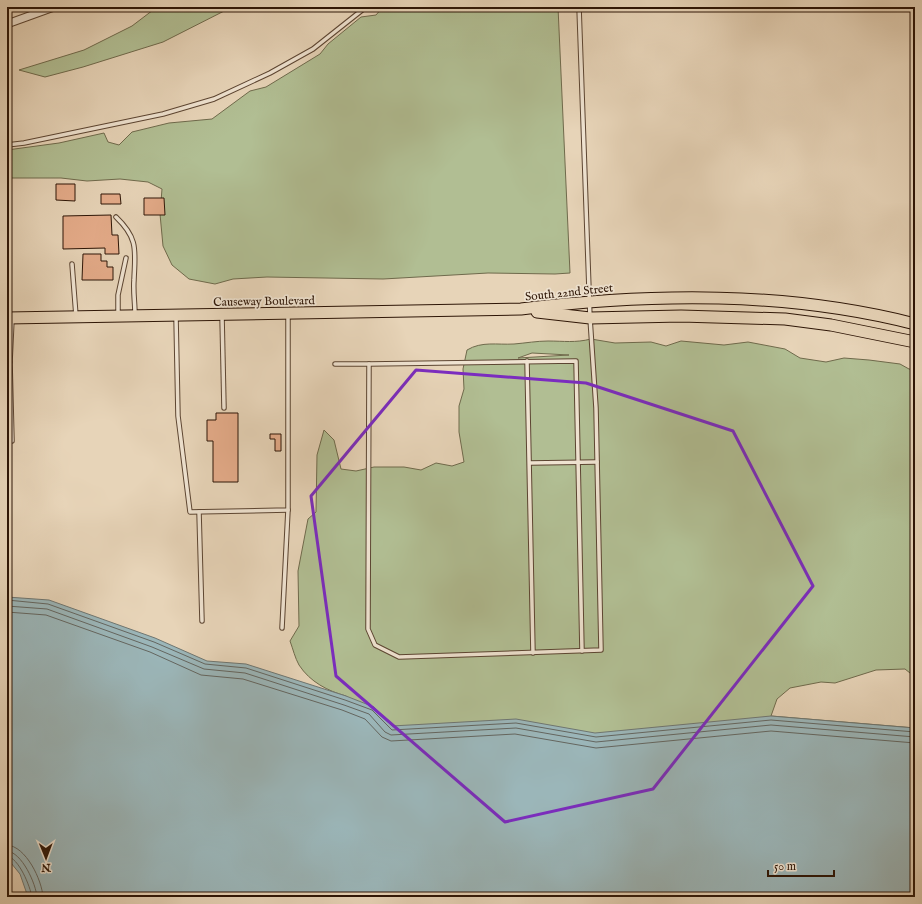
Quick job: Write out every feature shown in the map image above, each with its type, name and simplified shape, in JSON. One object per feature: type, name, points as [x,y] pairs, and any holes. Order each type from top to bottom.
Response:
[{"type":"main road","name":"South 22nd Street","points":[[521,310],[589,301],[719,298],[773,300],[876,314],[915,324]]},
{"type":"main road","name":"South 22nd Street","points":[[521,310],[590,318],[681,316],[785,319],[831,325],[915,342]]},
{"type":"main road","name":"Causeway Boulevard","points":[[10,318],[521,310]]},
{"type":"street","points":[[7,24],[54,7]]},
{"type":"lane","points":[[7,145],[24,144],[163,114],[214,99],[270,73],[313,49],[366,7]]},
{"type":"lane","points":[[369,364],[368,629],[375,645],[399,657],[601,650],[596,408],[589,301],[579,7]]},
{"type":"lane","points":[[116,217],[125,225],[135,250],[135,316]]},
{"type":"lane","points":[[118,316],[118,295],[126,258]]},
{"type":"lane","points":[[72,264],[76,317]]},
{"type":"lane","points":[[282,628],[288,510],[288,313]]},
{"type":"lane","points":[[222,314],[224,408]]},
{"type":"lane","points":[[176,315],[178,416],[190,512],[288,510]]},
{"type":"lane","points":[[10,318],[9,364],[12,441]]},
{"type":"lane","points":[[335,364],[576,361],[582,651]]},
{"type":"lane","points":[[527,362],[533,653]]},
{"type":"lane","points":[[530,463],[597,462]]},
{"type":"lane","points":[[199,512],[202,621]]},
{"type":"highlighted area","points":[[416,370],[586,383],[733,431],[813,586],[653,789],[505,822],[336,676],[311,496]]},
{"type":"green space","points":[[157,7],[232,7],[163,42],[83,67],[45,77],[19,70],[84,50],[132,26]]},
{"type":"green space","points":[[383,7],[558,7],[570,273],[488,273],[383,279],[267,277],[233,279],[215,284],[189,279],[172,265],[163,246],[160,214],[162,189],[148,182],[120,179],[87,181],[61,178],[7,178],[7,150],[59,143],[104,133],[108,142],[119,145],[132,132],[169,123],[212,119],[250,91],[266,87],[320,54],[328,44],[361,17],[376,15]]},
{"type":"green space","points":[[591,339],[615,343],[651,342],[666,346],[681,341],[724,345],[748,342],[785,349],[800,358],[826,362],[844,358],[869,360],[900,364],[909,369],[915,370],[915,677],[905,669],[876,670],[835,683],[821,682],[790,688],[777,699],[771,716],[915,728],[541,859],[346,696],[320,685],[308,676],[299,665],[290,641],[299,626],[298,571],[308,519],[316,512],[317,455],[324,430],[334,440],[341,469],[356,471],[374,467],[404,467],[421,470],[436,463],[452,466],[464,462],[459,432],[459,406],[464,389],[463,369],[467,350],[484,344],[514,344],[544,341],[570,342]],"holes":[[[532,353],[569,355],[518,358]]]},
{"type":"water","points":[[7,597],[49,600],[155,638],[207,661],[246,664],[346,696],[374,707],[392,726],[516,719],[595,733],[771,716],[915,728],[915,897],[28,897],[20,874],[7,858]]},
{"type":"building","points":[[56,184],[75,184],[75,201],[56,200]]},
{"type":"building","points":[[101,194],[120,194],[121,204],[101,204]]},
{"type":"building","points":[[144,198],[164,198],[165,215],[144,215]]},
{"type":"building","points":[[111,215],[112,235],[118,235],[119,254],[105,254],[105,248],[63,249],[63,216]]},
{"type":"building","points":[[83,254],[101,254],[101,261],[107,261],[107,267],[113,267],[113,280],[82,280]]},
{"type":"building","points":[[216,413],[238,413],[238,482],[213,482],[213,441],[207,441],[207,420],[216,420]]},
{"type":"building","points":[[270,434],[281,434],[281,451],[275,451],[275,439],[270,439]]}]
